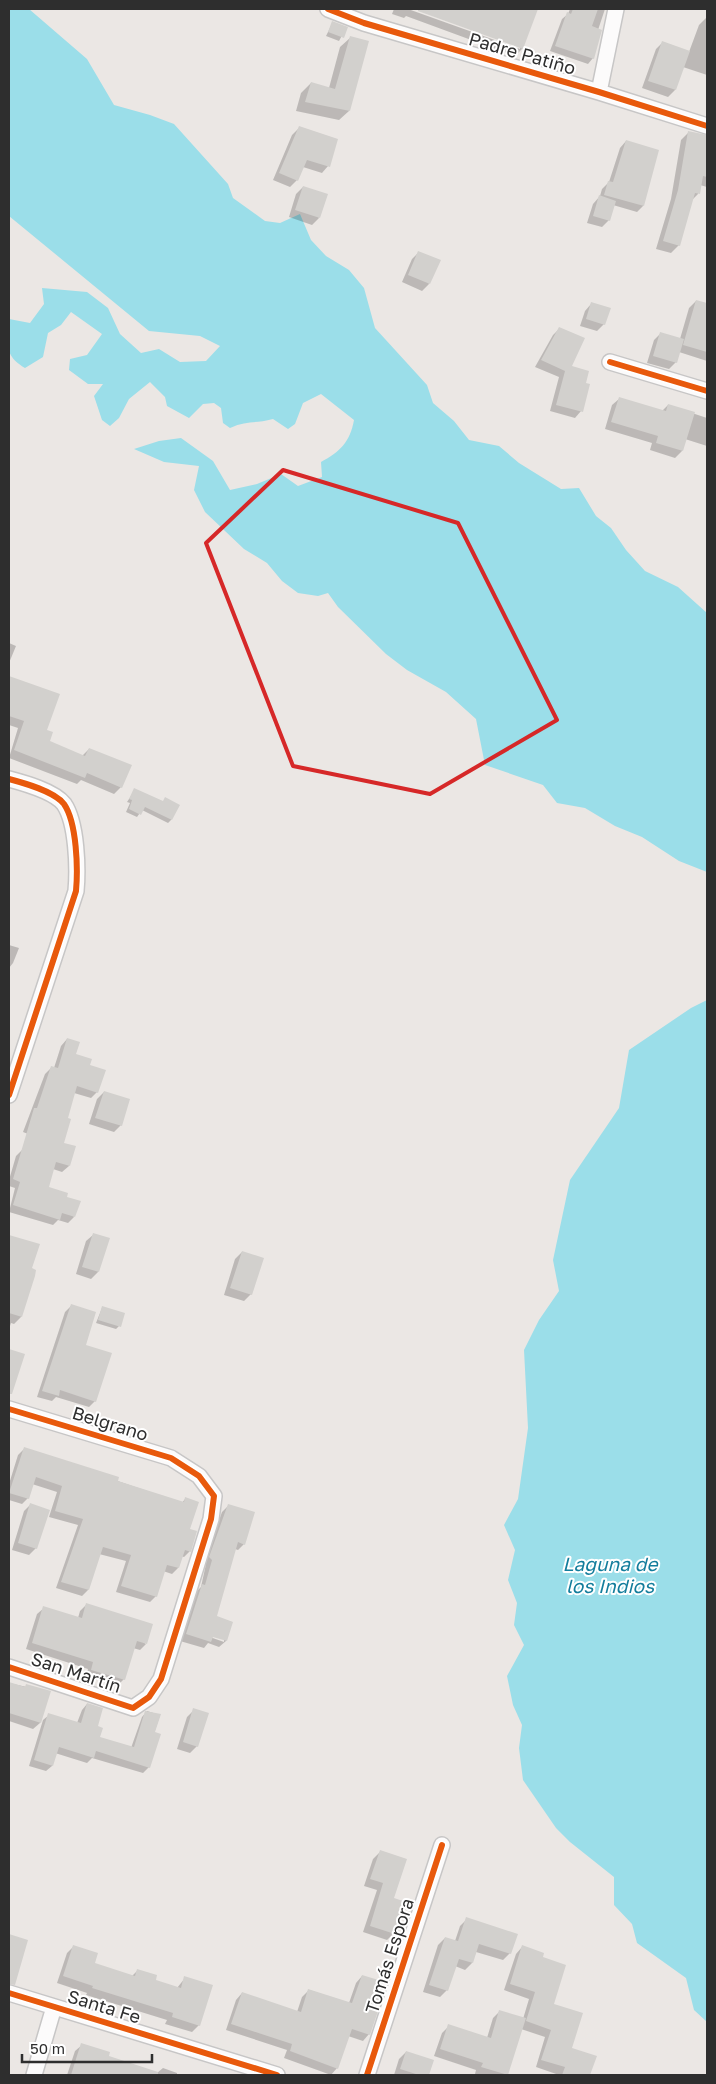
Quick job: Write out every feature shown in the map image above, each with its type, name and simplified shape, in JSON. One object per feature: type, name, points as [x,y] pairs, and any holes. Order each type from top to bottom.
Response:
[{"type":"street","name":"Padre Patiño","points":[[328,9],[365,16],[707,126]]},
{"type":"street","points":[[599,92],[616,9]]},
{"type":"street","points":[[610,362],[707,391]]},
{"type":"street","points":[[9,779],[40,788],[64,804],[72,828],[78,866],[76,891],[13,1067],[9,1095]]},
{"type":"street","name":"Belgrano","points":[[9,1409],[171,1458],[199,1476],[214,1496],[211,1519],[161,1679],[149,1697],[133,1708]]},
{"type":"street","name":"San Martín","points":[[9,1667],[133,1708]]},
{"type":"street","name":"Tomás Espora","points":[[367,2075],[442,1845]]},
{"type":"street","name":"Santa Fe","points":[[9,1993],[277,2075]]},
{"type":"street","points":[[34,2075],[54,2007]]},
{"type":"highlighted area","points":[[283,470],[458,523],[557,720],[430,794],[293,766],[206,543]]},
{"type":"water","points":[[9,9],[29,9],[87,59],[114,105],[174,124],[228,184],[233,198],[265,221],[280,223],[300,214],[311,240],[326,256],[349,270],[364,288],[375,328],[427,385],[433,403],[454,421],[469,440],[499,446],[519,463],[561,489],[579,488],[596,516],[611,528],[626,550],[645,571],[678,587],[707,613],[707,872],[679,861],[642,837],[615,826],[585,808],[557,803],[543,785],[485,765],[476,719],[446,692],[407,670],[386,654],[338,607],[328,593],[318,596],[298,593],[282,581],[267,563],[244,549],[205,512],[194,490],[199,466],[164,462],[134,449],[159,441],[181,438],[213,461],[230,490],[257,484],[281,474],[298,486],[322,477],[321,462],[343,446],[350,434],[354,420],[321,394],[303,403],[295,424],[288,429],[273,419],[241,424],[230,428],[223,423],[221,408],[214,403],[203,404],[189,418],[167,406],[165,397],[150,382],[129,399],[119,418],[110,426],[102,420],[94,396],[103,384],[88,384],[69,370],[70,359],[87,355],[102,334],[71,312],[61,325],[48,333],[43,357],[25,368],[13,358],[8,348],[9,319],[30,323],[44,304],[42,288],[87,292],[108,308],[120,334],[141,353],[159,349],[180,362],[206,361],[220,346],[200,336],[149,331],[9,216]]},
{"type":"water","name":"Laguna de los Indios","points":[[707,1000],[707,2022],[694,2010],[686,1978],[637,1943],[632,1924],[614,1905],[614,1877],[570,1842],[556,1828],[523,1780],[519,1748],[522,1725],[513,1705],[507,1676],[524,1645],[514,1625],[517,1603],[508,1580],[515,1550],[504,1525],[518,1499],[528,1428],[524,1350],[539,1320],[559,1291],[553,1260],[570,1180],[619,1108],[629,1050],[691,1008]]},
{"type":"building","points":[[418,9],[538,9],[523,49],[418,11]]},
{"type":"building","points":[[573,9],[598,9],[592,26],[602,30],[594,59],[555,46],[567,12],[571,14]]},
{"type":"building","points":[[332,21],[348,27],[344,38],[328,32]]},
{"type":"building","points":[[350,36],[369,41],[350,111],[305,102],[311,82],[335,89]]},
{"type":"building","points":[[662,41],[690,51],[676,90],[648,81]]},
{"type":"building","points":[[299,126],[338,139],[330,167],[307,160],[298,181],[279,173]]},
{"type":"building","points":[[688,131],[707,135],[707,177],[703,176],[700,194],[695,193],[680,246],[663,241],[678,190]]},
{"type":"building","points":[[626,140],[659,150],[644,206],[604,195],[608,181],[613,182]]},
{"type":"building","points":[[303,186],[328,194],[320,218],[295,210]]},
{"type":"building","points":[[599,195],[616,201],[610,221],[593,216]]},
{"type":"building","points":[[418,251],[441,260],[430,284],[408,275]]},
{"type":"building","points":[[696,300],[707,303],[707,352],[683,345]]},
{"type":"building","points":[[591,302],[611,308],[605,325],[586,319]]},
{"type":"building","points":[[559,327],[585,338],[572,366],[589,371],[586,383],[590,384],[583,412],[556,405],[565,371],[541,360]]},
{"type":"building","points":[[660,332],[684,339],[677,363],[653,356]]},
{"type":"building","points":[[619,397],[666,411],[668,404],[695,412],[683,451],[656,443],[658,436],[611,422]]},
{"type":"building","points":[[9,676],[60,694],[47,730],[53,732],[50,741],[85,756],[89,748],[132,765],[122,788],[87,773],[85,778],[14,750],[24,721],[9,716]]},
{"type":"building","points":[[134,788],[163,801],[165,797],[180,805],[172,820],[145,807],[141,815],[129,809],[132,800],[129,799]]},
{"type":"building","points":[[67,1038],[80,1042],[76,1054],[92,1059],[90,1065],[106,1070],[98,1093],[77,1086],[68,1118],[71,1119],[64,1143],[76,1146],[70,1166],[56,1162],[49,1187],[68,1193],[67,1197],[81,1201],[75,1217],[62,1213],[60,1220],[13,1205],[20,1182],[13,1179],[34,1108],[37,1108],[51,1066],[58,1068]]},
{"type":"building","points":[[104,1091],[130,1099],[122,1126],[95,1118]]},
{"type":"building","points":[[93,1233],[110,1238],[99,1272],[82,1267]]},
{"type":"building","points":[[9,1235],[40,1244],[32,1268],[36,1270],[35,1276],[22,1317],[9,1313]]},
{"type":"building","points":[[242,1251],[264,1258],[252,1295],[230,1288]]},
{"type":"building","points":[[71,1304],[96,1312],[86,1345],[112,1353],[96,1402],[60,1390],[59,1396],[42,1391]]},
{"type":"building","points":[[102,1306],[125,1313],[121,1327],[98,1320]]},
{"type":"building","points":[[9,1349],[25,1354],[12,1394],[9,1394]]},
{"type":"building","points":[[24,1447],[119,1477],[118,1481],[184,1502],[185,1497],[199,1502],[190,1529],[197,1531],[191,1552],[185,1550],[179,1568],[167,1565],[157,1597],[121,1586],[131,1555],[103,1547],[89,1590],[61,1582],[83,1519],[55,1511],[62,1486],[36,1477],[29,1499],[9,1493]]},
{"type":"building","points":[[30,1503],[50,1510],[37,1549],[18,1543]]},
{"type":"building","points":[[228,1504],[255,1512],[245,1545],[238,1542],[217,1616],[233,1622],[227,1641],[213,1637],[211,1642],[186,1634],[202,1584],[205,1585],[212,1560],[209,1557]]},
{"type":"building","points":[[86,1603],[153,1624],[147,1644],[137,1641],[125,1680],[91,1670],[93,1662],[32,1643],[43,1606],[82,1618]]},
{"type":"building","points":[[9,1682],[25,1687],[26,1684],[51,1691],[41,1723],[9,1713]]},
{"type":"building","points":[[87,1703],[103,1708],[98,1726],[103,1728],[100,1737],[134,1747],[145,1711],[161,1714],[155,1732],[161,1734],[150,1768],[96,1751],[94,1758],[59,1747],[53,1766],[34,1760],[48,1713],[81,1723]]},
{"type":"building","points":[[193,1708],[209,1713],[198,1747],[183,1742]]},
{"type":"building","points":[[380,1850],[407,1859],[394,1898],[406,1902],[395,1934],[370,1926],[383,1883],[370,1879]]},
{"type":"building","points":[[466,1917],[518,1934],[511,1954],[479,1944],[473,1963],[459,1959],[448,1991],[429,1985],[445,1937],[458,1941]]},
{"type":"building","points":[[9,1934],[28,1940],[15,1985],[9,1984]]},
{"type":"building","points":[[73,1945],[98,1953],[95,1963],[135,1976],[137,1969],[157,1975],[156,1980],[181,1988],[184,1976],[213,1985],[200,2026],[172,2017],[173,2013],[92,1988],[93,1986],[63,1976]]},
{"type":"building","points":[[522,1945],[544,1953],[543,1957],[566,1965],[554,2004],[583,2013],[572,2048],[597,2056],[590,2075],[562,2075],[565,2067],[541,2060],[551,2030],[526,2021],[535,1992],[510,1984]]},
{"type":"building","points":[[362,1975],[385,1982],[375,2010],[378,2011],[370,2035],[352,2029],[338,2069],[290,2051],[292,2044],[231,2024],[242,1992],[301,2012],[308,1989],[352,2003]]},
{"type":"building","points":[[499,2010],[526,2018],[508,2075],[481,2067],[483,2063],[440,2049],[448,2024],[491,2038]]},
{"type":"building","points":[[81,2043],[110,2052],[109,2056],[158,2072],[158,2075],[71,2075]]},
{"type":"building","points":[[406,2051],[434,2060],[429,2075],[419,2075],[400,2069]]},
{"type":"cycle path","points":[[328,9],[364,23],[599,92],[707,126]]},
{"type":"cycle path","points":[[610,362],[707,391]]},
{"type":"cycle path","points":[[9,779],[46,791],[64,804],[72,823],[76,846],[77,871],[76,891],[9,1095]]},
{"type":"cycle path","points":[[9,1409],[171,1458],[199,1476],[214,1496],[211,1519],[161,1679],[149,1697],[133,1708],[9,1667]]},
{"type":"cycle path","points":[[367,2075],[442,1845]]},
{"type":"cycle path","points":[[9,1993],[277,2075]]}]
